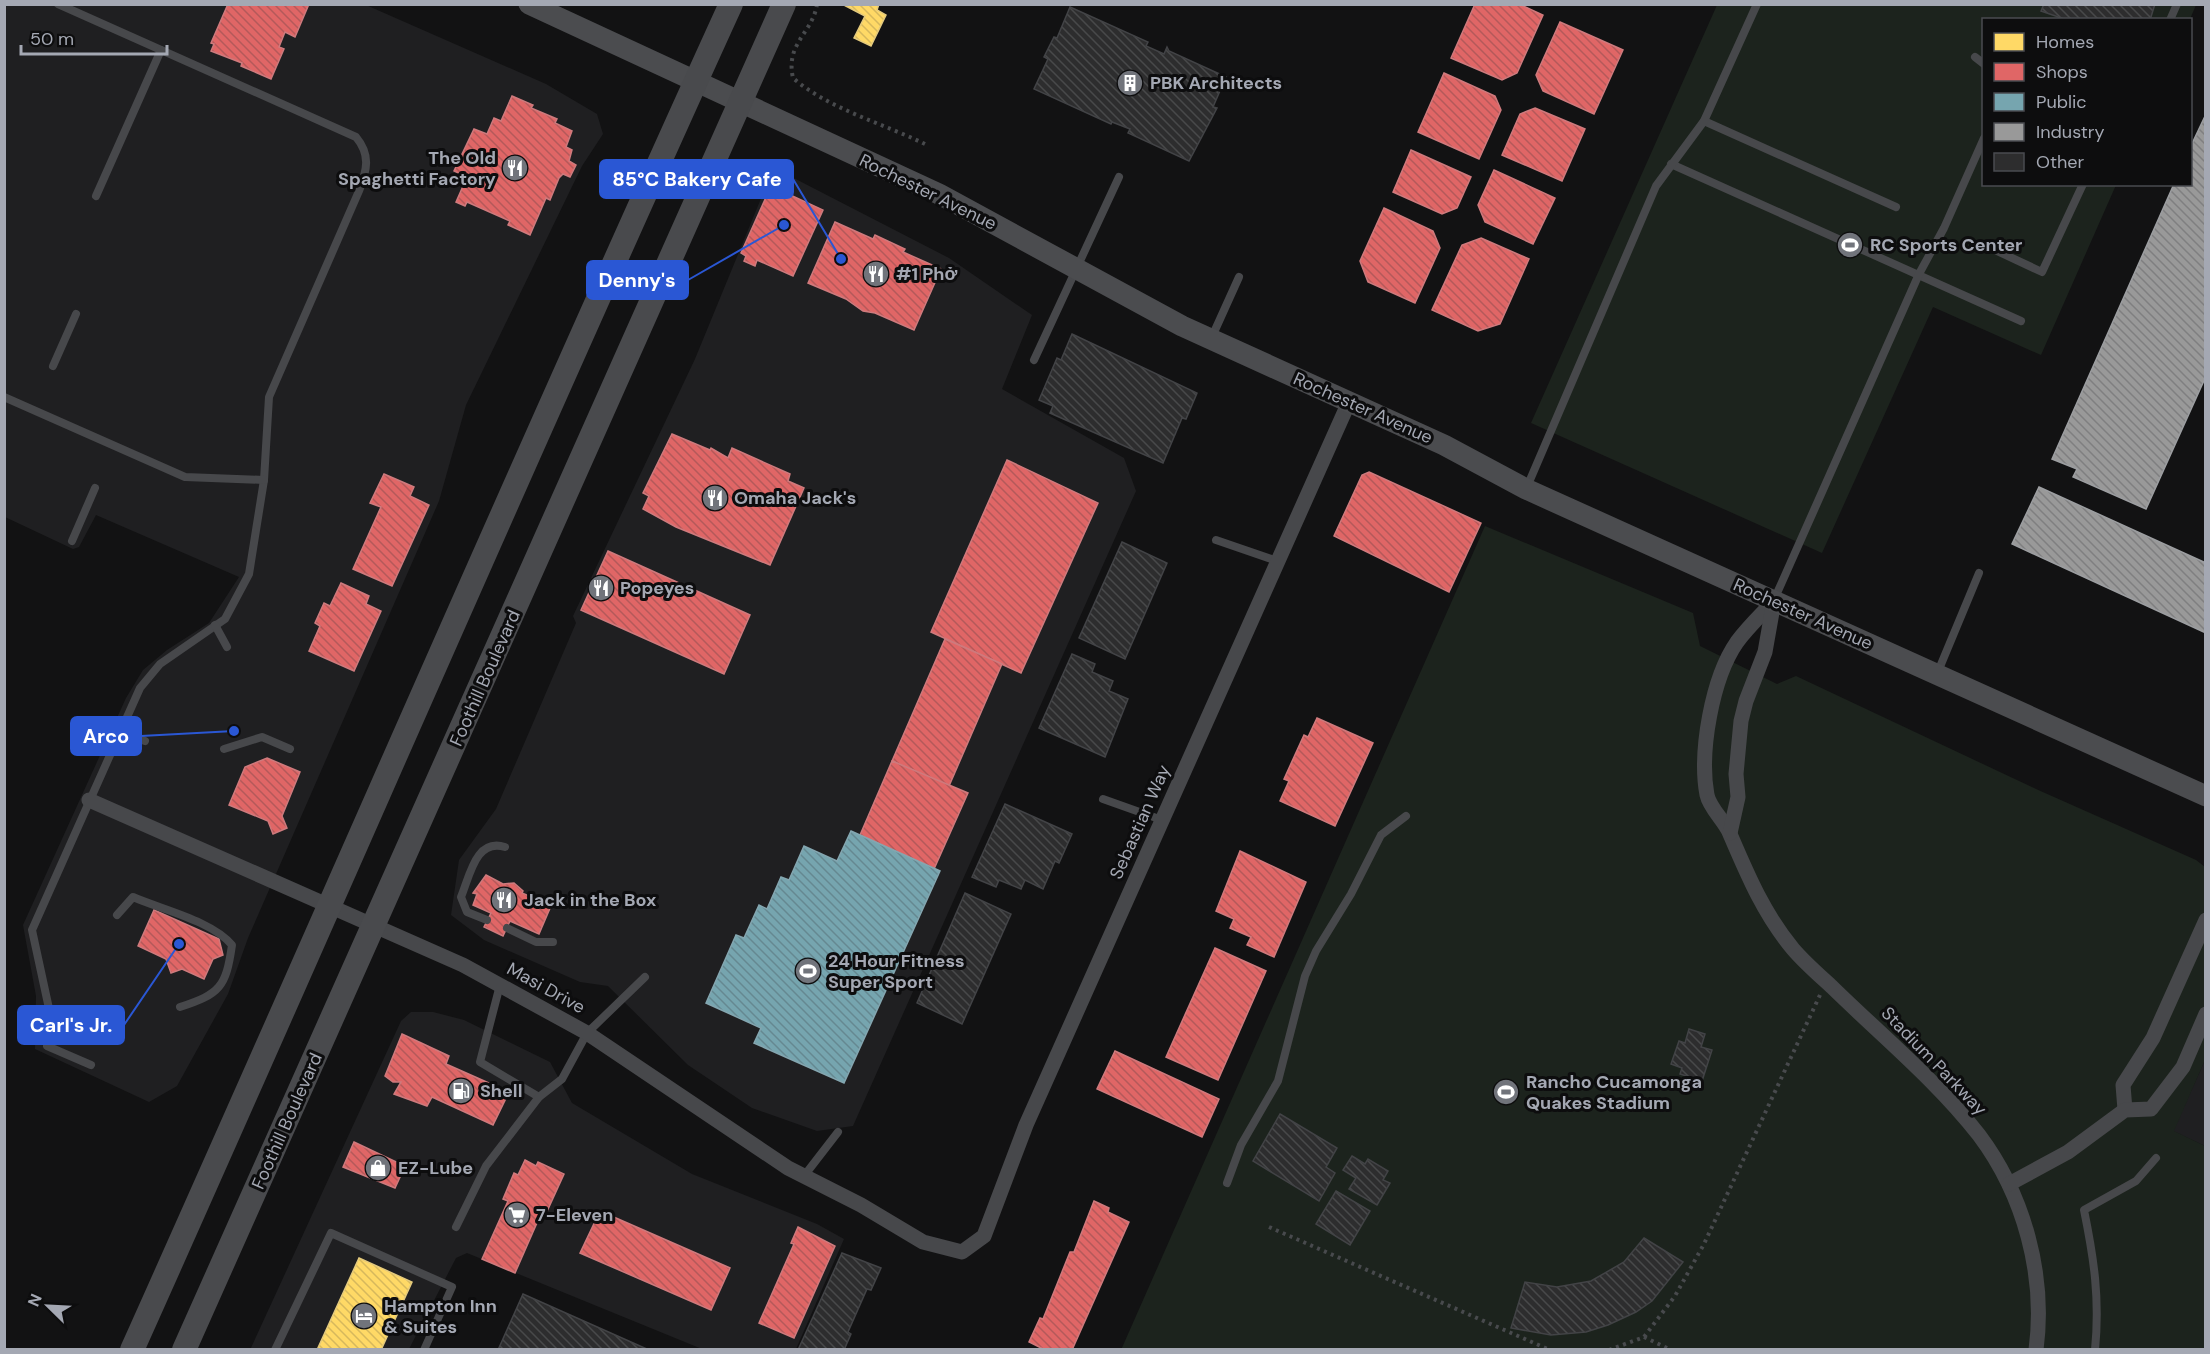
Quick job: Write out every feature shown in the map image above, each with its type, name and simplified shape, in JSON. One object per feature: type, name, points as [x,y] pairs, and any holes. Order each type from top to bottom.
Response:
[{"type":"main road","name":"Rochester Avenue","points":[[529,4],[939,194],[1182,326],[1444,445],[1526,489],[2205,796]]},
{"type":"main road","points":[[132,1350],[330,907],[511,490],[731,4]]},
{"type":"main road","name":"Foothill Boulevard","points":[[184,1350],[375,927],[784,4]]},
{"type":"street","name":"Sebastian Way","points":[[962,1252],[984,1236],[1026,1125],[1349,402]]},
{"type":"street","name":"Stadium Parkway","points":[[1774,601],[1737,642],[1713,701],[1706,754],[1708,797],[1730,833],[1751,887],[1794,950],[1952,1103],[1979,1136],[2009,1184],[2025,1227],[2033,1261],[2038,1298],[2036,1350]]},
{"type":"street","points":[[1730,833],[1738,797],[1737,749],[1741,721],[1746,701],[1765,652],[1774,601]]},
{"type":"street","name":"Masi Drive","points":[[88,800],[464,965],[587,1033],[788,1168],[861,1205],[923,1242],[962,1252]]},
{"type":"street","points":[[2125,1110],[2123,1085],[2153,1038],[2205,920]]},
{"type":"street","points":[[2009,1184],[2068,1152],[2125,1110],[2151,1109],[2183,1067],[2205,1014]]},
{"type":"lane","points":[[58,4],[356,137],[364,147],[367,160],[365,176],[269,397],[264,480],[249,574],[225,619],[160,664],[140,688],[88,800],[32,930],[53,1027],[47,1046],[91,1065]]},
{"type":"lane","points":[[1526,489],[1656,186],[1671,164],[1690,143],[1704,121],[1757,4]]},
{"type":"lane","points":[[2171,18],[2177,4]]},
{"type":"lane","points":[[96,196],[161,50]]},
{"type":"lane","points":[[1975,57],[1982,63]]},
{"type":"lane","points":[[1704,121],[1896,207]]},
{"type":"lane","points":[[1774,601],[1919,274],[1944,228],[1982,140]]},
{"type":"lane","points":[[1671,164],[2021,321]]},
{"type":"lane","points":[[1034,360],[1119,177]]},
{"type":"lane","points":[[1995,250],[2043,272],[2082,186]]},
{"type":"lane","points":[[1211,339],[1239,277]]},
{"type":"lane","points":[[53,366],[76,314]]},
{"type":"lane","points":[[4,397],[185,477],[264,480]]},
{"type":"lane","points":[[72,541],[95,488]]},
{"type":"lane","points":[[1216,540],[1277,561]]},
{"type":"lane","points":[[1937,675],[1979,573]]},
{"type":"lane","points":[[215,625],[227,647]]},
{"type":"lane","points":[[120,730],[145,741]]},
{"type":"lane","points":[[224,749],[262,737],[290,749]]},
{"type":"lane","points":[[1103,799],[1162,820]]},
{"type":"lane","points":[[1227,1183],[1241,1145],[1278,1081],[1305,976],[1316,951],[1351,894],[1381,835],[1406,816]]},
{"type":"lane","points":[[487,920],[467,912],[461,897],[478,855],[484,848],[494,843],[505,847]]},
{"type":"lane","points":[[117,915],[134,897],[210,928],[225,936],[232,945],[221,985],[211,997],[180,1007]]},
{"type":"lane","points":[[507,928],[536,942],[553,942]]},
{"type":"lane","points":[[456,1227],[486,1166],[539,1097],[562,1079],[587,1033],[645,977]]},
{"type":"lane","points":[[500,985],[480,1062],[539,1097]]},
{"type":"lane","points":[[804,1176],[838,1132]]},
{"type":"lane","points":[[2095,1350],[2098,1300],[2095,1264],[2084,1210],[2136,1181],[2156,1158]]},
{"type":"lane","points":[[275,1350],[332,1233],[452,1287],[424,1350]]},
{"type":"path","points":[[817,4],[801,38],[796,42],[792,56],[793,78],[804,89],[925,144]]},
{"type":"path","points":[[1609,1350],[1644,1337],[1675,1296],[1704,1244],[1826,981]]},
{"type":"path","points":[[1269,1227],[1550,1350]]},
{"type":"path","points":[[1644,1337],[1671,1350]]},
{"type":"shaded area","points":[[5,5],[366,5],[546,84],[597,114],[603,134],[582,166],[466,405],[439,501],[248,938],[228,994],[177,1086],[149,1102],[35,1049],[36,996],[23,925],[126,698],[143,670],[167,650],[209,623],[239,577],[96,515],[79,547],[73,549],[5,517]]},
{"type":"shaded area","name":"RC Sports Center","points":[[1717,5],[2196,5],[2190,18],[1982,18],[1982,186],[2116,186],[2041,355],[1933,307],[1822,553],[1531,423]]},
{"type":"shaded area","points":[[784,173],[949,258],[1032,315],[1002,389],[1124,458],[1136,491],[853,1126],[817,1131],[752,1108],[688,1065],[608,986],[580,982],[484,940],[451,915],[459,860],[496,809],[576,623],[573,616],[695,359],[769,179]]},
{"type":"shaded area","points":[[1485,526],[1693,613],[1700,646],[1777,684],[1796,676],[2036,789],[2196,860],[2205,867],[2205,1060],[2174,1131],[2205,1146],[2205,1349],[1121,1350]]},
{"type":"shaded area","points":[[411,1012],[433,1012],[464,1020],[550,1062],[572,1103],[692,1174],[817,1224],[844,1239],[796,1349],[702,1349],[467,1253],[456,1258],[409,1349],[250,1350],[401,1021]]},
{"type":"shaded area","points":[[2205,1060],[2205,1146],[2173,1131]]},
{"type":"building: Homes","points":[[842,4],[879,4],[877,10],[886,15],[871,46],[854,38],[865,16]]},
{"type":"building: Homes","name":"Hampton Inn & Suites","points":[[359,1258],[412,1282],[381,1350],[317,1350]]},
{"type":"building: Shops","points":[[228,4],[309,4],[295,37],[285,32],[279,47],[284,49],[271,79],[241,66],[242,63],[211,51],[214,44],[211,43]]},
{"type":"building: Shops","points":[[1475,4],[1519,4],[1543,15],[1517,73],[1502,80],[1451,58]]},
{"type":"building: Shops","points":[[1560,22],[1623,50],[1594,114],[1543,91],[1536,75]]},
{"type":"building: Shops","points":[[1444,73],[1495,96],[1501,110],[1479,159],[1418,132]]},
{"type":"building: Shops","name":"The Old Spaghetti Factory","points":[[512,96],[533,105],[531,108],[557,119],[555,123],[572,131],[566,147],[572,150],[569,161],[576,165],[570,177],[563,174],[559,178],[550,200],[546,198],[530,235],[508,225],[510,221],[467,202],[465,206],[456,202],[467,177],[454,171],[474,129],[487,134],[494,118],[501,121]]},
{"type":"building: Shops","points":[[1535,108],[1585,129],[1562,181],[1502,155],[1520,114]]},
{"type":"building: Shops","points":[[1411,150],[1471,177],[1457,208],[1442,214],[1393,192]]},
{"type":"building: Shops","points":[[1494,170],[1555,198],[1533,244],[1485,222],[1478,205]]},
{"type":"building: Shops","points":[[771,186],[823,210],[793,276],[757,260],[755,266],[744,261],[746,256],[741,253]]},
{"type":"building: Shops","points":[[1384,208],[1433,231],[1440,248],[1415,303],[1368,282],[1360,261]]},
{"type":"building: Shops","points":[[835,222],[873,239],[875,235],[905,249],[903,252],[941,269],[914,330],[875,313],[863,311],[846,299],[808,283]]},
{"type":"building: Shops","points":[[1481,238],[1529,259],[1500,324],[1478,331],[1432,310],[1462,245]]},
{"type":"building: Shops","points":[[672,434],[710,450],[711,448],[728,458],[732,448],[790,474],[788,481],[804,488],[770,565],[676,527],[643,509],[649,496],[643,493]]},
{"type":"building: Shops","points":[[1007,460],[1098,503],[1021,673],[931,632]]},
{"type":"building: Shops","points":[[1369,472],[1481,523],[1449,592],[1334,536],[1362,475]]},
{"type":"building: Shops","points":[[384,474],[414,487],[410,496],[429,505],[392,586],[353,569],[381,507],[370,503]]},
{"type":"building: Shops","points":[[608,551],[750,615],[724,674],[581,610]]},
{"type":"building: Shops","points":[[341,583],[369,596],[366,604],[381,611],[354,671],[309,651],[320,626],[315,623],[324,603],[330,606]]},
{"type":"building: Shops","points":[[945,639],[1002,664],[949,786],[892,761]]},
{"type":"building: Shops","points":[[1317,718],[1373,743],[1335,826],[1280,801],[1289,781],[1284,779],[1304,735],[1308,737]]},
{"type":"building: Shops","points":[[267,758],[300,772],[282,816],[287,828],[273,834],[268,821],[229,805],[245,767]]},
{"type":"building: Shops","points":[[892,761],[968,793],[934,869],[860,835]]},
{"type":"building: Shops","points":[[1240,851],[1306,882],[1274,957],[1247,945],[1251,937],[1230,928],[1234,919],[1216,911]]},
{"type":"building: Shops","points":[[486,875],[503,884],[514,883],[523,891],[522,893],[551,906],[539,934],[510,921],[503,936],[484,927],[491,913],[473,905],[477,894],[473,893]]},
{"type":"building: Shops","points":[[154,910],[219,939],[223,955],[213,959],[204,979],[182,969],[171,973],[166,959],[138,946]]},
{"type":"building: Shops","points":[[1215,948],[1266,971],[1218,1080],[1166,1057]]},
{"type":"building: Shops","points":[[402,1034],[449,1056],[446,1064],[509,1092],[493,1125],[432,1097],[427,1106],[394,1094],[401,1082],[393,1082],[385,1076]]},
{"type":"building: Shops","points":[[1115,1051],[1219,1099],[1202,1137],[1097,1089]]},
{"type":"building: Shops","points":[[354,1142],[405,1166],[395,1188],[343,1167]]},
{"type":"building: Shops","points":[[525,1160],[536,1166],[538,1162],[564,1174],[544,1218],[540,1216],[515,1273],[482,1259],[508,1201],[503,1199],[514,1173],[518,1175]]},
{"type":"building: Shops","points":[[1094,1201],[1109,1208],[1108,1212],[1129,1222],[1072,1350],[1045,1350],[1029,1342],[1040,1318],[1043,1319],[1070,1252],[1074,1252]]},
{"type":"building: Shops","points":[[600,1211],[730,1268],[711,1310],[580,1253]]},
{"type":"building: Shops","points":[[798,1227],[835,1246],[794,1338],[759,1323],[794,1244],[791,1243]]},
{"type":"building: Public","name":"24 Hour Fitness Super Sport","points":[[851,831],[940,871],[844,1083],[754,1043],[761,1028],[706,1003],[736,935],[744,938],[759,905],[767,909],[781,877],[789,880],[804,846],[837,861]]},
{"type":"building: Industry","points":[[2206,114],[2206,376],[2146,509],[2073,477],[2077,469],[2052,459],[2173,186],[2192,186],[2192,144]]},
{"type":"building: Industry","points":[[2039,487],[2206,563],[2206,633],[2012,544]]},
{"type":"building: Other","points":[[2044,4],[2155,4],[2151,18],[2061,18],[2041,11]]},
{"type":"building: Other","name":"PBK Architects","points":[[1070,7],[1148,42],[1146,46],[1164,54],[1167,47],[1169,51],[1226,77],[1213,107],[1217,108],[1189,161],[1128,133],[1130,129],[1112,122],[1111,124],[1034,89],[1048,59],[1044,57],[1054,37],[1057,38]]},
{"type":"building: Other","points":[[1072,334],[1197,393],[1186,419],[1182,418],[1163,463],[1050,413],[1053,406],[1039,400],[1057,358],[1061,360]]},
{"type":"building: Other","points":[[1122,542],[1167,563],[1125,659],[1079,638]]},
{"type":"building: Other","points":[[1072,654],[1095,664],[1092,672],[1113,681],[1109,691],[1128,699],[1105,757],[1039,728]]},
{"type":"building: Other","points":[[1005,804],[1072,834],[1059,863],[1055,861],[1043,889],[1025,880],[1021,889],[999,880],[996,887],[972,877]]},
{"type":"building: Other","points":[[965,893],[1011,914],[962,1024],[917,1003]]},
{"type":"building: Other","points":[[1689,1029],[1705,1034],[1701,1047],[1712,1050],[1702,1081],[1680,1074],[1682,1068],[1671,1064],[1679,1041],[1685,1043]]},
{"type":"building: Other","points":[[1280,1114],[1337,1148],[1326,1167],[1335,1173],[1319,1201],[1253,1161]]},
{"type":"building: Other","points":[[1352,1156],[1365,1164],[1368,1159],[1388,1171],[1383,1180],[1390,1183],[1377,1205],[1349,1189],[1356,1178],[1343,1170]]},
{"type":"building: Other","points":[[1336,1191],[1370,1211],[1350,1245],[1316,1224]]},
{"type":"building: Other","points":[[1644,1238],[1683,1262],[1652,1301],[1636,1312],[1586,1332],[1551,1335],[1511,1328],[1525,1282],[1557,1287],[1591,1281],[1624,1262]]},
{"type":"building: Other","points":[[842,1253],[881,1268],[871,1290],[867,1289],[848,1332],[851,1334],[844,1350],[798,1350]]},
{"type":"building: Other","points":[[523,1294],[649,1350],[498,1350]]},
{"type":"place","name":"PBK Architects","points":[[1130,83]]},
{"type":"place","name":"The Old Spaghetti Factory","points":[[515,168]]},
{"type":"place","name":"Denny's","points":[[784,225]]},
{"type":"place","name":"RC Sports Center","points":[[1850,245]]},
{"type":"place","name":"85°C Bakery Cafe","points":[[841,259]]},
{"type":"place","name":"#1 Phở","points":[[876,274]]},
{"type":"place","name":"Omaha Jack's","points":[[715,498]]},
{"type":"place","name":"Popeyes","points":[[601,588]]},
{"type":"place","name":"Arco","points":[[234,731]]},
{"type":"place","name":"Jack in the Box","points":[[504,900]]},
{"type":"place","name":"Carl's Jr.","points":[[179,944]]},
{"type":"place","name":"24 Hour Fitness Super Sport","points":[[808,971]]},
{"type":"place","name":"Shell","points":[[461,1091]]},
{"type":"place","name":"Rancho Cucamonga Quakes Stadium","points":[[1506,1092]]},
{"type":"place","name":"EZ-Lube","points":[[378,1168]]},
{"type":"place","name":"7-Eleven","points":[[517,1215]]},
{"type":"place","name":"Hampton Inn & Suites","points":[[364,1316]]}]
